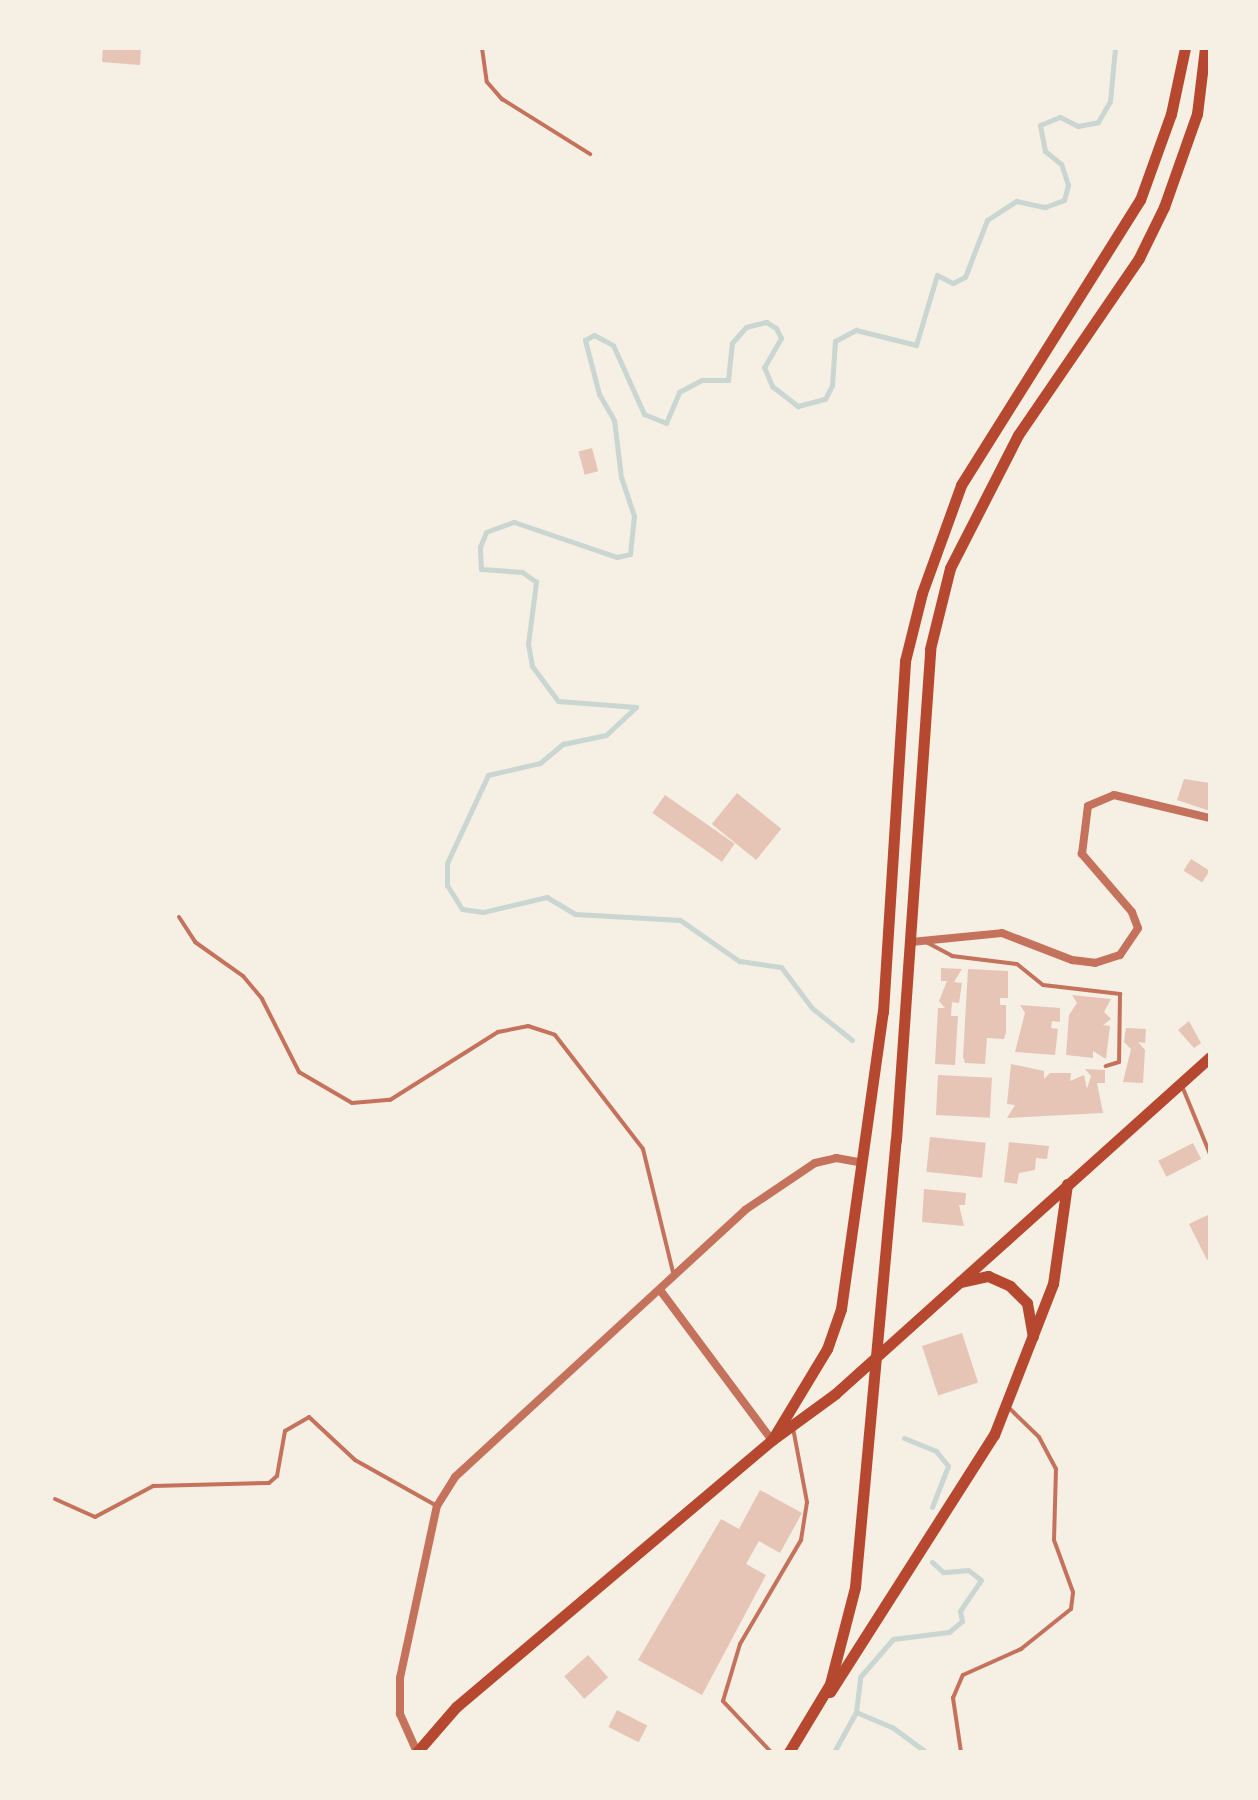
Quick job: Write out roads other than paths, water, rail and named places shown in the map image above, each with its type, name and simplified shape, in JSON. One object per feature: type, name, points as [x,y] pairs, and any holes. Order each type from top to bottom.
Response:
[{"type":"main road","points":[[772,1440],[821,1361],[841,1309],[882,1012],[905,661],[922,593],[962,486],[1108,261],[1140,200],[1171,114],[1185,48]]},
{"type":"main road","points":[[816,1712],[838,1662],[855,1586],[917,941],[930,649],[950,568],[1018,435],[1101,318],[1156,224],[1186,156],[1205,48]]},
{"type":"main road","points":[[416,1752],[456,1707],[772,1440],[835,1394],[1210,1057]]},
{"type":"main road","points":[[789,1752],[1007,1406],[1034,1340],[1062,1248],[1068,1184]]},
{"type":"main road","points":[[956,1284],[988,1276],[1010,1286],[1027,1303],[1034,1340]]},
{"type":"street","points":[[917,941],[1002,932],[1072,960],[1095,964],[1120,955],[1138,928],[1132,912],[1082,854],[1088,806],[1114,795],[1210,818]]},
{"type":"street","points":[[416,1752],[400,1714],[400,1678],[437,1506],[469,1462],[660,1290],[721,1229],[796,1174],[828,1159],[863,1162]]},
{"type":"street","points":[[660,1290],[772,1440]]},
{"type":"lane","points":[[482,48],[488,82],[502,99],[590,154]]},
{"type":"lane","points":[[179,917],[194,942],[243,976],[262,999],[299,1072],[352,1103],[390,1100],[498,1032],[528,1026],[555,1034],[642,1149],[674,1276]]},
{"type":"lane","points":[[917,941],[952,956],[1017,964],[1043,985],[1120,994],[1119,1062],[1106,1066]]},
{"type":"lane","points":[[1180,1082],[1210,1154]]},
{"type":"lane","points":[[961,1752],[956,1685],[1021,1648],[1071,1609],[1072,1592],[1054,1540],[1056,1468],[1039,1438],[1007,1406]]},
{"type":"lane","points":[[55,1500],[96,1517],[153,1486],[270,1483],[282,1462],[285,1431],[309,1417],[354,1460],[437,1506]]},
{"type":"lane","points":[[771,1752],[723,1700],[740,1644],[800,1540],[806,1502],[793,1428]]},
{"type":"waterway","points":[[852,1040],[812,1008],[781,967],[739,961],[680,920],[575,914],[547,897],[483,912],[462,909],[447,885],[447,863],[488,775],[540,763],[563,744],[606,735],[636,707],[558,701],[532,666],[528,644],[536,582],[522,572],[481,569],[480,547],[486,532],[514,522],[617,557],[630,554],[634,516],[621,477],[614,420],[599,394],[585,340],[594,335],[613,345],[644,414],[666,423],[679,392],[702,380],[728,380],[732,343],[746,327],[766,322],[776,328],[781,338],[764,367],[772,386],[798,406],[825,399],[832,385],[835,341],[856,330],[916,345],[937,275],[953,283],[965,277],[987,220],[1016,201],[1045,207],[1064,200],[1068,185],[1061,164],[1045,151],[1040,125],[1060,117],[1078,126],[1098,122],[1110,101],[1115,48]]},
{"type":"waterway","points":[[904,1438],[936,1451],[948,1466],[932,1507]]},
{"type":"waterway","points":[[834,1752],[856,1712],[860,1677],[893,1639],[949,1632],[962,1621],[960,1611],[981,1580],[968,1570],[943,1572],[932,1562]]},
{"type":"waterway","points":[[856,1712],[892,1727],[926,1752]]}]
